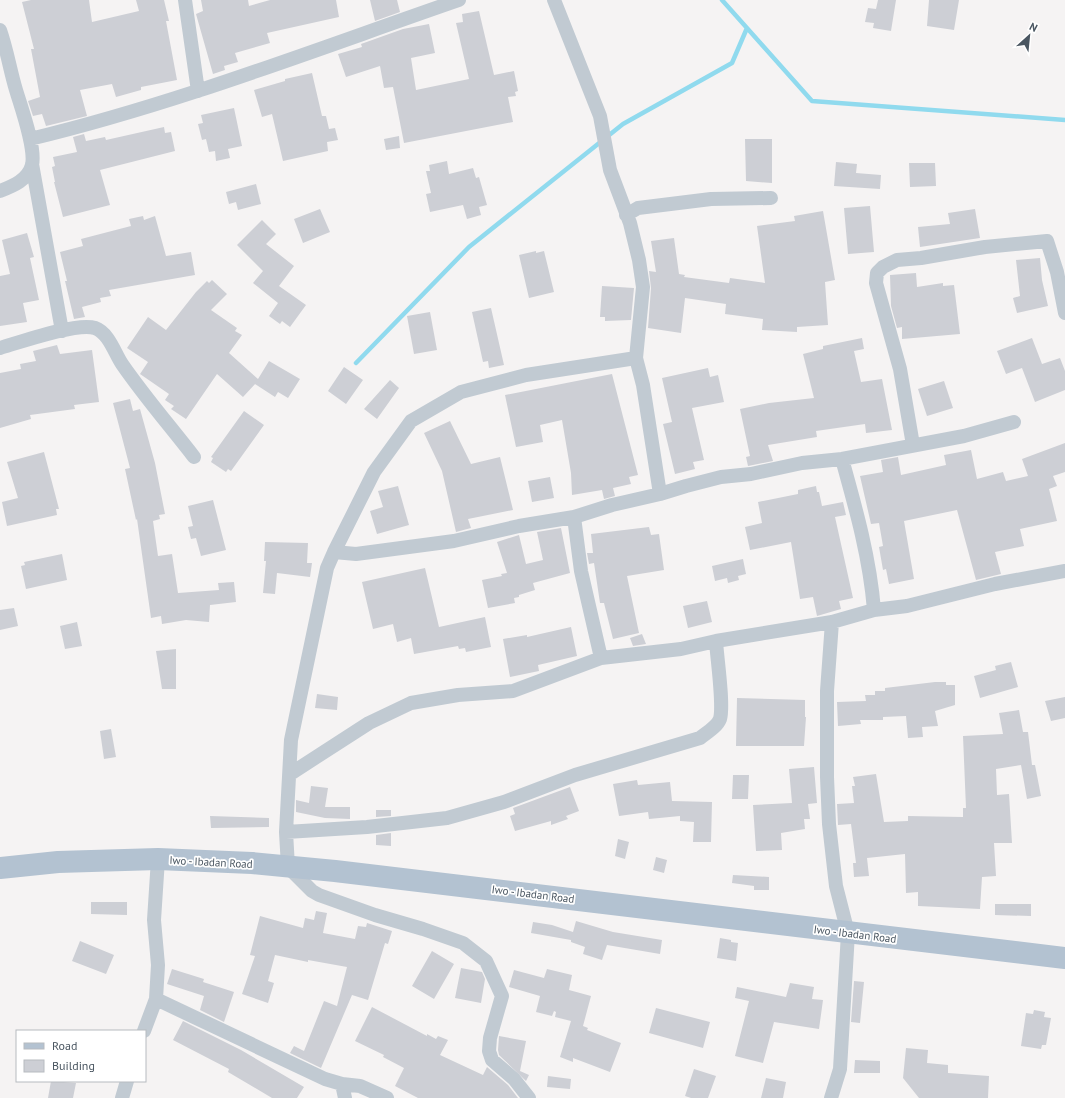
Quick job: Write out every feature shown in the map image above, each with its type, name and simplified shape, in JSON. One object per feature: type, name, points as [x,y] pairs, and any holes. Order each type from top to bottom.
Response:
[{"type":"main road","name":"Iwo - Ibadan Road","points":[[0,868],[58,862],[158,859],[288,867],[559,897],[1065,958]]},
{"type":"street","points":[[185,0],[198,91]]},
{"type":"street","points":[[30,139],[94,123],[198,91],[459,0]]},
{"type":"street","points":[[554,0],[600,116],[610,170],[626,215],[639,260],[642,287],[636,358],[642,385],[660,494]]},
{"type":"street","points":[[0,30],[7,49],[15,88],[30,139],[32,164],[62,331]]},
{"type":"street","points":[[0,191],[15,185],[26,176],[32,164]]},
{"type":"street","points":[[626,215],[638,208],[711,199],[771,198]]},
{"type":"street","points":[[913,446],[900,369],[876,283],[877,273],[883,267],[897,260],[921,258],[985,247],[1047,241],[1057,272],[1065,313]]},
{"type":"street","points":[[0,348],[62,331],[84,327],[96,328],[106,336],[122,364],[194,457]]},
{"type":"street","points":[[529,1098],[514,1079],[492,1060],[488,1051],[490,1038],[502,996],[486,961],[463,943],[423,929],[375,915],[319,895],[312,891],[288,867],[286,832],[291,740],[327,568],[374,472],[411,421],[461,392],[526,375],[636,358]]},
{"type":"street","points":[[334,552],[356,554],[454,541],[519,526],[574,517],[612,505],[660,494],[721,477],[751,474],[802,463],[842,459],[913,446],[964,436],[1014,422]]},
{"type":"street","points":[[842,459],[856,509],[869,570],[874,610]]},
{"type":"street","points":[[574,517],[581,571],[601,658]]},
{"type":"street","points":[[290,774],[369,724],[411,703],[458,696],[513,691],[601,658],[648,654],[832,622],[874,610],[907,606],[995,584],[1065,571]]},
{"type":"street","points":[[831,1098],[840,1069],[848,933],[836,886],[829,824],[826,777],[827,691],[832,622]]},
{"type":"street","points":[[286,832],[368,827],[447,818],[504,802],[575,775],[700,738],[712,729],[720,720],[716,641]]},
{"type":"street","points":[[144,1030],[156,999],[158,965],[154,920],[158,859]]},
{"type":"street","points":[[156,999],[325,1079],[343,1091],[360,1086],[387,1098]]},
{"type":"street","points":[[122,1098],[128,1082]]},
{"type":"building","points":[[31,0],[89,0],[92,22],[139,11],[136,0],[164,0],[169,21],[166,21],[177,80],[141,87],[141,90],[116,97],[112,84],[80,90],[87,116],[46,126],[42,114],[33,116],[28,101],[40,97],[31,49],[34,49],[22,2]]},
{"type":"building","points":[[201,0],[248,0],[249,6],[270,0],[336,0],[339,17],[267,33],[270,43],[235,53],[238,62],[224,66],[225,70],[213,74],[196,14],[203,11]]},
{"type":"building","points":[[370,0],[397,0],[400,12],[375,21]]},
{"type":"building","points":[[878,0],[896,0],[891,31],[873,28],[874,23],[865,22],[868,8],[876,9]]},
{"type":"building","points":[[929,0],[959,0],[954,30],[927,26]]},
{"type":"building","points":[[479,11],[494,75],[514,71],[518,91],[515,92],[516,96],[508,97],[513,122],[404,143],[393,87],[384,88],[380,66],[346,77],[338,54],[362,47],[361,44],[403,29],[429,24],[435,53],[411,58],[416,90],[469,79],[456,23],[463,22],[462,14]]},
{"type":"building","points":[[312,73],[322,116],[326,116],[329,129],[335,128],[338,140],[327,142],[328,151],[283,161],[272,114],[262,117],[254,90],[285,81],[285,79]]},
{"type":"building","points":[[234,108],[242,146],[228,149],[230,158],[216,161],[215,151],[209,152],[206,139],[202,140],[198,124],[203,123],[201,115]]},
{"type":"building","points":[[164,127],[165,133],[171,132],[175,151],[100,170],[110,205],[63,217],[54,182],[52,167],[55,166],[53,157],[77,152],[73,137],[84,134],[86,141],[105,137],[106,140]]},
{"type":"building","points":[[399,136],[400,148],[386,150],[384,139]]},
{"type":"building","points":[[745,139],[772,139],[772,183],[746,181]]},
{"type":"building","points":[[447,161],[449,174],[473,168],[476,178],[479,177],[487,205],[479,207],[481,215],[467,219],[463,205],[430,212],[426,194],[431,193],[426,171],[430,171],[429,165]]},
{"type":"building","points":[[836,162],[857,164],[856,173],[881,175],[880,189],[834,186]]},
{"type":"building","points":[[909,163],[935,163],[936,186],[910,187]]},
{"type":"building","points":[[256,184],[261,204],[238,210],[236,202],[229,204],[226,192]]},
{"type":"building","points":[[870,206],[874,252],[848,254],[844,208]]},
{"type":"building","points":[[320,209],[330,232],[303,243],[294,219]]},
{"type":"building","points":[[975,209],[980,238],[920,247],[918,227],[950,224],[948,213]]},
{"type":"building","points":[[823,211],[835,280],[825,282],[828,325],[797,327],[797,332],[762,330],[763,319],[725,314],[726,304],[685,298],[681,333],[648,328],[651,288],[649,271],[656,272],[651,241],[674,238],[679,274],[685,275],[684,277],[729,283],[730,278],[765,283],[757,226],[795,221],[794,216]]},
{"type":"building","points":[[143,216],[144,220],[155,216],[166,256],[191,252],[195,275],[109,290],[111,296],[100,298],[101,302],[82,307],[85,317],[74,319],[60,252],[83,246],[81,239],[131,226],[129,219]]},
{"type":"building","points":[[262,220],[276,234],[266,244],[294,266],[279,286],[306,305],[290,327],[282,321],[280,324],[269,316],[278,303],[253,283],[263,271],[237,245]]},
{"type":"building","points":[[27,233],[34,257],[30,258],[39,300],[23,303],[27,322],[0,326],[0,276],[10,274],[2,240]]},
{"type":"building","points":[[536,251],[536,253],[544,251],[554,292],[529,298],[519,255]]},
{"type":"building","points":[[1040,258],[1042,280],[1048,306],[1017,313],[1013,298],[1020,296],[1016,260]]},
{"type":"building","points":[[916,273],[917,287],[943,283],[943,286],[954,285],[960,334],[902,339],[902,327],[897,328],[891,306],[890,275]]},
{"type":"building","points":[[212,280],[227,294],[211,310],[237,328],[235,331],[242,335],[229,353],[258,379],[269,361],[300,379],[288,398],[278,392],[275,397],[255,384],[243,397],[217,374],[186,419],[171,409],[174,406],[165,400],[169,394],[140,374],[148,362],[127,348],[148,317],[166,330],[196,292],[207,281],[209,283]]},
{"type":"building","points":[[602,286],[634,288],[631,320],[605,321],[605,317],[600,317]]},
{"type":"building","points":[[491,308],[504,365],[489,368],[488,361],[483,362],[472,312]]},
{"type":"building","points":[[430,312],[437,350],[414,354],[407,316]]},
{"type":"building","points":[[862,338],[864,349],[854,351],[861,382],[882,379],[892,430],[866,433],[865,424],[816,431],[817,437],[768,445],[773,461],[748,466],[746,457],[750,456],[740,409],[769,403],[814,398],[803,354],[823,349],[823,346]]},
{"type":"building","points":[[1032,338],[1042,364],[1060,358],[1065,371],[1065,390],[1035,402],[1022,368],[1006,374],[997,351]]},
{"type":"building","points":[[57,345],[60,354],[92,350],[99,402],[74,405],[75,409],[30,415],[31,419],[0,428],[0,373],[21,369],[20,364],[36,361],[33,351]]},
{"type":"building","points":[[344,367],[363,380],[346,404],[328,391]]},
{"type":"building","points":[[708,368],[710,377],[718,375],[724,402],[692,408],[704,460],[693,462],[695,469],[675,474],[663,424],[672,422],[662,378]]},
{"type":"building","points":[[612,374],[638,475],[629,477],[631,484],[613,488],[615,496],[604,499],[602,490],[572,495],[571,473],[562,420],[540,425],[543,442],[516,447],[505,395]]},
{"type":"building","points":[[390,380],[399,388],[377,419],[364,409]]},
{"type":"building","points":[[944,381],[953,408],[927,416],[918,389]]},
{"type":"building","points":[[130,399],[133,411],[140,409],[155,463],[165,514],[159,515],[160,519],[153,521],[158,556],[172,554],[178,593],[219,590],[218,583],[234,582],[236,602],[210,605],[209,622],[186,620],[162,624],[161,616],[151,618],[137,519],[136,520],[125,469],[130,468],[113,403]]},
{"type":"building","points":[[244,411],[264,425],[231,471],[228,469],[226,472],[211,462],[213,458],[211,457]]},
{"type":"building","points":[[450,421],[471,464],[500,457],[513,510],[468,519],[471,528],[456,532],[442,471],[424,433]]},
{"type":"building","points":[[1065,443],[1065,472],[1053,476],[1057,486],[1049,489],[1057,521],[1020,529],[1024,546],[995,552],[1001,574],[976,580],[957,510],[904,521],[914,579],[889,584],[886,569],[883,570],[879,547],[883,546],[879,523],[871,524],[860,476],[883,472],[881,460],[898,457],[901,475],[946,465],[944,455],[971,450],[977,479],[1003,472],[1006,481],[1028,476],[1022,459]]},
{"type":"building","points":[[44,452],[59,509],[56,509],[57,515],[7,526],[2,502],[18,498],[7,462]]},
{"type":"building","points":[[550,477],[554,498],[532,502],[528,481]]},
{"type":"building","points":[[398,486],[409,525],[377,534],[370,511],[383,507],[378,491]]},
{"type":"building","points":[[816,486],[822,506],[843,502],[846,515],[835,517],[853,598],[839,601],[841,609],[817,616],[813,597],[800,599],[791,542],[750,550],[745,527],[762,523],[758,502],[798,494],[798,490]]},
{"type":"building","points":[[213,500],[226,550],[201,556],[196,538],[191,539],[188,527],[193,526],[188,506]]},
{"type":"building","points":[[649,527],[651,535],[659,534],[664,570],[627,576],[639,633],[613,639],[604,603],[600,603],[594,563],[589,564],[587,553],[593,553],[591,534]]},
{"type":"building","points":[[561,528],[570,573],[533,583],[535,590],[514,598],[515,603],[488,608],[482,580],[502,576],[501,574],[507,573],[497,542],[519,535],[526,564],[543,560],[537,532]]},
{"type":"building","points":[[265,542],[308,543],[307,563],[312,563],[310,577],[277,573],[275,594],[263,593],[266,561],[264,561]]},
{"type":"building","points":[[62,554],[67,580],[26,589],[21,566],[25,565],[24,562]]},
{"type":"building","points":[[743,559],[746,574],[738,576],[739,580],[728,583],[727,578],[715,581],[712,566]]},
{"type":"building","points":[[425,568],[439,627],[485,617],[491,647],[466,652],[465,648],[459,649],[458,646],[414,654],[411,638],[397,642],[393,624],[373,629],[362,582]]},
{"type":"building","points":[[707,601],[712,622],[688,628],[683,606]]},
{"type":"building","points":[[14,608],[18,626],[0,630],[0,610]]},
{"type":"building","points":[[77,622],[82,646],[65,649],[60,626]]},
{"type":"building","points":[[571,627],[577,656],[538,665],[539,671],[510,677],[503,639],[527,635],[527,637]]},
{"type":"building","points":[[642,634],[646,644],[633,646],[630,638]]},
{"type":"building","points":[[176,649],[176,689],[162,689],[156,651]]},
{"type":"building","points":[[1011,662],[1018,687],[980,698],[974,676],[996,670],[995,666]]},
{"type":"building","points":[[946,682],[946,685],[955,685],[955,705],[935,711],[938,726],[922,727],[923,737],[908,738],[906,716],[883,717],[883,720],[860,720],[861,724],[838,726],[837,702],[866,701],[865,695],[875,695],[875,691],[885,691],[885,688]]},
{"type":"building","points":[[317,694],[338,697],[337,710],[315,708]]},
{"type":"building","points":[[1065,697],[1065,718],[1051,721],[1045,701]]},
{"type":"building","points":[[737,698],[805,700],[806,717],[804,746],[736,746]]},
{"type":"building","points":[[1019,710],[1023,732],[1028,732],[1032,765],[1035,765],[1041,796],[1027,799],[1021,765],[996,769],[997,795],[1009,794],[1012,843],[994,843],[996,876],[982,877],[980,909],[918,906],[918,892],[906,893],[905,854],[867,858],[869,876],[854,877],[853,863],[856,863],[851,824],[838,825],[837,804],[854,803],[852,786],[855,786],[853,777],[876,774],[884,822],[908,821],[908,816],[963,817],[963,808],[966,808],[963,736],[1003,734],[999,713]]},
{"type":"building","points":[[111,729],[116,757],[104,759],[100,731]]},
{"type":"building","points":[[814,767],[817,803],[808,804],[810,819],[804,819],[805,829],[781,833],[782,850],[756,851],[753,805],[792,803],[789,769]]},
{"type":"building","points":[[733,775],[749,775],[748,799],[732,799]]},
{"type":"building","points":[[637,780],[638,785],[670,782],[672,801],[712,802],[711,842],[693,842],[694,822],[680,821],[680,816],[649,819],[648,812],[619,816],[613,784]]},
{"type":"building","points":[[311,786],[328,788],[325,807],[350,807],[350,819],[325,818],[296,812],[296,800],[309,803]]},
{"type":"building","points":[[570,787],[579,811],[566,816],[568,819],[551,825],[551,821],[515,831],[510,816],[515,814],[513,808]]},
{"type":"building","points":[[376,810],[391,810],[391,816],[376,817]]},
{"type":"building","points":[[210,816],[269,818],[269,827],[211,828]]},
{"type":"building","points":[[391,833],[391,846],[376,845],[376,835]]},
{"type":"building","points":[[618,839],[629,842],[625,859],[615,856]]},
{"type":"building","points":[[656,857],[667,860],[664,873],[653,870]]},
{"type":"building","points":[[733,875],[769,877],[769,890],[754,890],[754,886],[732,883]]},
{"type":"building","points":[[91,902],[127,902],[127,915],[91,914]]},
{"type":"building","points":[[995,904],[1031,904],[1031,916],[995,915]]},
{"type":"building","points":[[316,911],[327,913],[323,933],[355,939],[358,926],[366,927],[367,923],[392,931],[388,944],[385,943],[368,1000],[352,995],[321,1068],[290,1053],[294,1046],[304,1051],[324,1001],[337,1006],[347,967],[308,960],[308,962],[275,955],[268,981],[274,983],[268,1003],[242,994],[255,956],[250,955],[260,916],[303,928],[305,918],[314,920]]},
{"type":"building","points":[[576,921],[613,932],[662,940],[660,954],[607,945],[602,960],[583,954],[585,947],[571,942],[571,940],[531,933],[533,922],[552,925],[573,932]]},
{"type":"building","points":[[720,938],[738,943],[736,961],[717,958]]},
{"type":"building","points":[[80,941],[114,955],[106,974],[72,961]]},
{"type":"building","points":[[432,951],[454,964],[434,999],[412,986]]},
{"type":"building","points":[[461,968],[482,972],[485,979],[481,1003],[455,998]]},
{"type":"building","points":[[172,969],[204,979],[203,982],[234,992],[224,1022],[200,1010],[204,996],[167,984]]},
{"type":"building","points":[[547,969],[572,975],[569,990],[591,996],[583,1026],[588,1028],[587,1030],[621,1043],[610,1072],[573,1058],[573,1062],[560,1057],[571,1021],[555,1017],[556,1012],[554,1011],[552,1016],[536,1012],[540,996],[509,987],[514,970],[544,978]]},
{"type":"building","points":[[854,981],[864,982],[860,1023],[851,1022]]},
{"type":"building","points":[[790,983],[814,987],[812,999],[823,1000],[819,1029],[774,1022],[763,1063],[735,1056],[749,1001],[735,998],[737,987],[786,997]]},
{"type":"building","points":[[372,1007],[427,1036],[427,1034],[436,1039],[438,1036],[448,1040],[440,1055],[483,1075],[487,1067],[508,1085],[518,1098],[418,1098],[395,1086],[404,1068],[383,1057],[384,1055],[355,1041]]},
{"type":"building","points":[[656,1008],[710,1022],[703,1048],[649,1033]]},
{"type":"building","points":[[1034,1010],[1045,1012],[1044,1017],[1051,1018],[1046,1045],[1042,1045],[1041,1049],[1021,1046],[1026,1013],[1033,1014]]},
{"type":"building","points":[[183,1021],[241,1050],[304,1087],[297,1098],[272,1098],[228,1072],[229,1069],[173,1040]]},
{"type":"building","points":[[499,1036],[526,1041],[520,1071],[529,1075],[526,1081],[499,1055]]},
{"type":"building","points":[[906,1048],[928,1050],[927,1063],[948,1065],[948,1073],[989,1076],[988,1098],[919,1098],[903,1078]]},
{"type":"building","points":[[855,1060],[880,1061],[880,1073],[854,1073]]},
{"type":"building","points":[[694,1069],[716,1076],[708,1098],[691,1098],[685,1096]]},
{"type":"building","points":[[548,1076],[571,1079],[570,1089],[547,1087]]},
{"type":"building","points":[[766,1078],[786,1082],[783,1098],[761,1098]]},
{"type":"building","points":[[51,1082],[76,1083],[73,1098],[48,1098]]},
{"type":"waterway","points":[[722,0],[812,101],[1065,120]]},
{"type":"waterway","points":[[356,363],[469,247],[623,124],[732,63],[747,28]]}]
